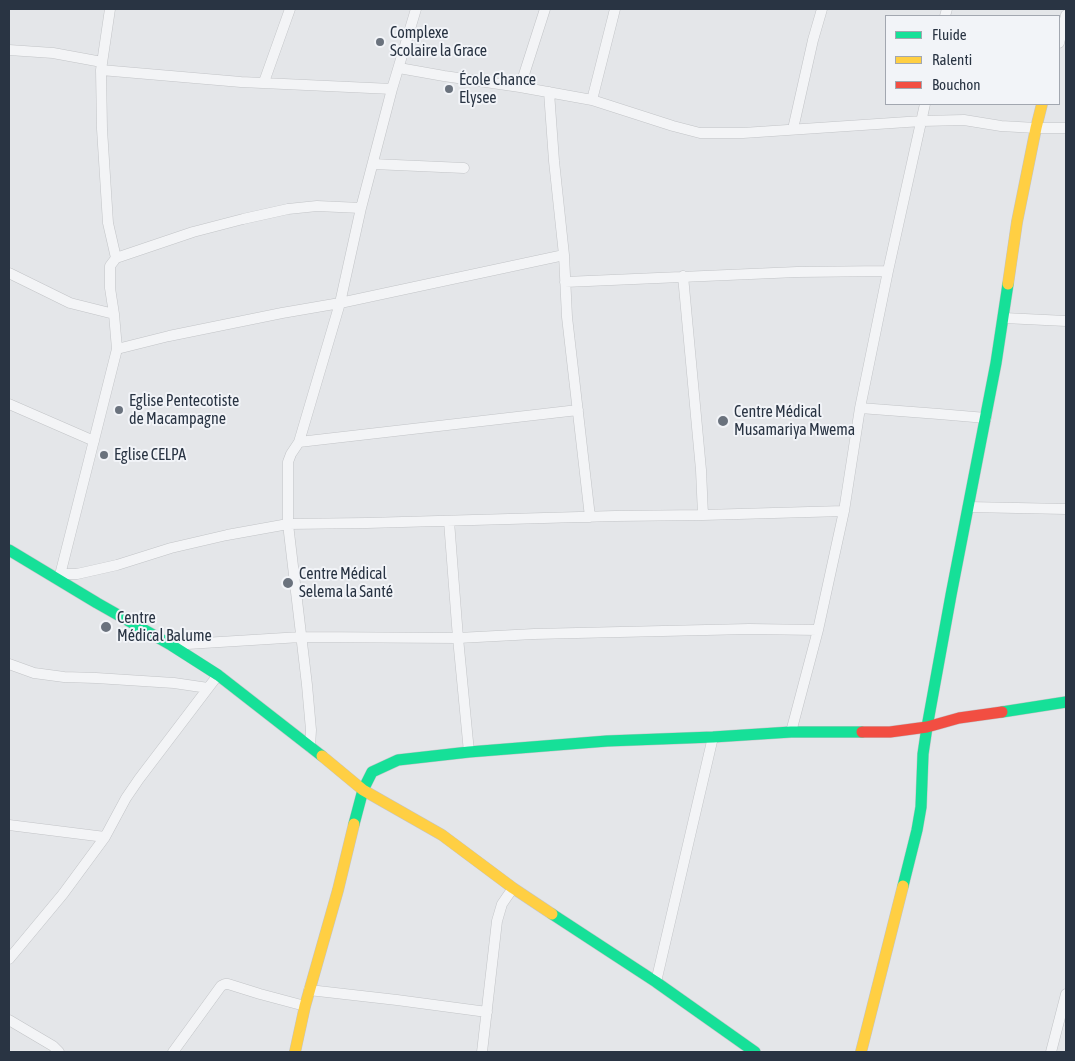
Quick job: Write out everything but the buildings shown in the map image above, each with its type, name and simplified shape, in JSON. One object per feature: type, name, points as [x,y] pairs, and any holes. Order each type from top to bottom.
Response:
[{"type":"street","points":[[110,9],[102,66],[102,129],[108,223],[116,258]]},
{"type":"street","points":[[264,82],[290,9]]},
{"type":"street","points":[[520,87],[545,9]]},
{"type":"street","points":[[592,100],[615,9]]},
{"type":"street","points":[[793,129],[822,9]]},
{"type":"street","points":[[310,746],[312,730],[288,524],[288,462],[299,442],[340,303],[361,208],[399,68],[412,10]]},
{"type":"street","points":[[1060,39],[1066,15]]},
{"type":"street","points":[[9,50],[54,53],[102,66],[241,82],[392,89]]},
{"type":"street","points":[[399,68],[419,73],[520,87],[592,100],[700,133],[743,133],[964,120],[1001,126],[1066,128]]},
{"type":"street","points":[[549,92],[564,255],[567,317],[590,517]]},
{"type":"street","points":[[791,732],[818,630],[844,511],[860,408],[925,105]]},
{"type":"street","points":[[861,1052],[917,830],[921,807],[923,754],[927,727],[1004,318],[1017,222],[1042,105]]},
{"type":"street","points":[[373,164],[464,168]]},
{"type":"street","points":[[60,577],[117,349],[110,288],[110,266],[116,258],[193,232],[288,209],[317,206],[361,208]]},
{"type":"street","points":[[117,349],[169,336],[340,303],[564,255]]},
{"type":"street","points":[[565,282],[797,272],[888,271]]},
{"type":"street","points":[[9,273],[70,303],[114,314]]},
{"type":"street","points":[[683,276],[702,470],[703,515]]},
{"type":"street","points":[[1004,318],[1066,321]]},
{"type":"street","points":[[9,404],[94,441]]},
{"type":"street","points":[[860,408],[986,418]]},
{"type":"street","points":[[299,442],[578,410]]},
{"type":"street","points":[[968,507],[1066,509]]},
{"type":"street","points":[[60,577],[117,564],[180,545],[288,524],[449,522],[844,511]]},
{"type":"street","points":[[449,522],[468,752]]},
{"type":"street","points":[[9,550],[60,577],[97,604],[171,645],[218,675],[310,746],[363,790],[442,835],[513,888],[656,982],[754,1052]]},
{"type":"street","points":[[171,645],[301,637],[458,638],[553,633],[749,629],[818,630]]},
{"type":"street","points":[[9,664],[34,673],[57,676],[174,683],[208,688]]},
{"type":"street","points":[[9,959],[63,894],[105,837],[126,798],[139,779],[218,675]]},
{"type":"street","points":[[295,1052],[309,990],[338,890],[363,790],[372,772],[398,760],[468,752],[608,741],[791,732],[890,732],[927,727],[959,718],[1066,702]]},
{"type":"street","points":[[656,982],[712,737]]},
{"type":"street","points":[[9,825],[105,837]]},
{"type":"street","points":[[482,1052],[497,921],[502,904],[513,888]]},
{"type":"street","points":[[173,1052],[221,986],[225,984],[305,1006]]},
{"type":"street","points":[[309,990],[487,1012]]},
{"type":"street","points":[[1051,1052],[1066,994]]},
{"type":"street","points":[[9,1020],[60,1052]]},
{"type":"traffic: fast","points":[[903,886],[917,830],[921,807],[923,754],[927,727],[996,363],[1008,284]]},
{"type":"traffic: fast","points":[[9,550],[171,645],[218,675],[322,756]]},
{"type":"traffic: fast","points":[[1002,712],[1066,702]]},
{"type":"traffic: fast","points":[[354,824],[363,790],[372,772],[398,760],[469,752],[607,741],[791,732],[862,732]]},
{"type":"traffic: fast","points":[[552,914],[656,982],[755,1052]]},
{"type":"traffic: slow","points":[[1008,284],[1017,222],[1042,105]]},
{"type":"traffic: slow","points":[[322,756],[363,790],[442,835],[513,888],[552,914]]},
{"type":"traffic: slow","points":[[295,1052],[305,1006],[338,890],[354,824]]},
{"type":"traffic: slow","points":[[861,1052],[903,886]]},
{"type":"traffic: jam","points":[[862,732],[890,732],[927,727],[959,718],[1002,712]]},
{"type":"place","name":"Complexe Scolaire la Grace","points":[[380,42]]},
{"type":"place","name":"École Chance Elysee","points":[[449,89]]},
{"type":"place","name":"Eglise Pentecotiste de Macampagne","points":[[119,410]]},
{"type":"place","name":"Centre Médical Musamariya Mwema","points":[[723,421]]},
{"type":"place","name":"Eglise CELPA","points":[[104,455]]},
{"type":"place","name":"Centre Médical Selema la Santé","points":[[288,583]]},
{"type":"place","name":"Centre Médical Balume","points":[[106,627]]}]
